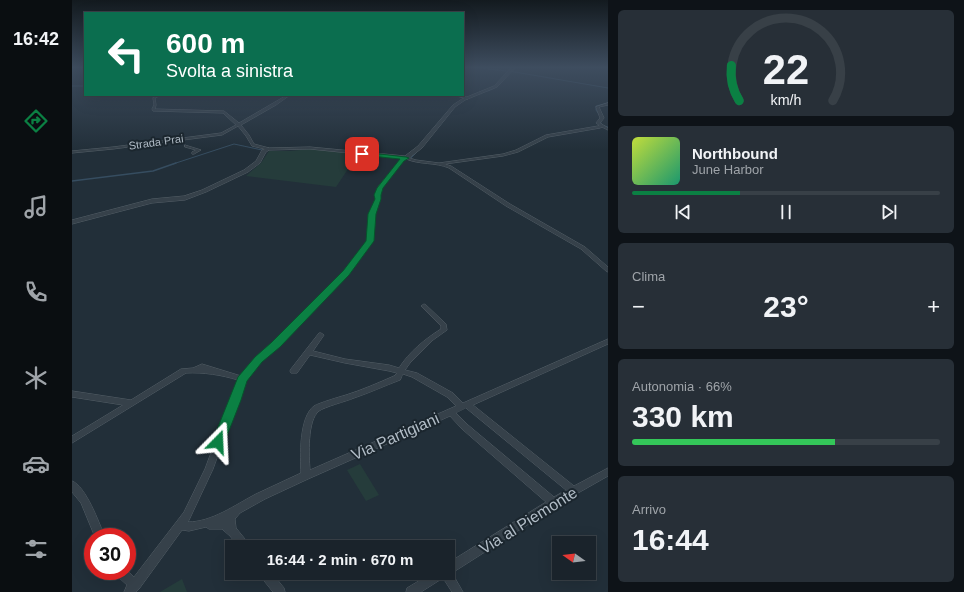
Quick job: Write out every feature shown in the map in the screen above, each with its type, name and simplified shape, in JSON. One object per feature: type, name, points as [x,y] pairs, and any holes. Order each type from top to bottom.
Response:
[{"type":"street","points":[[132,588],[181,525],[190,510],[209,469],[242,380],[259,359],[276,345],[346,273],[367,246],[370,241],[372,214],[378,199],[377,195],[380,188],[402,160],[422,146],[453,106],[473,95]]},
{"type":"street","points":[[158,96],[154,98],[156,105],[153,109],[154,110],[224,112],[237,125],[240,126],[253,145],[268,149],[310,148],[406,158],[453,169]]},
{"type":"street","name":"Strada Prai","points":[[72,152],[222,134],[287,96]]},
{"type":"street","points":[[459,96],[468,98]]},
{"type":"street","points":[[600,125],[599,120],[602,118],[597,107],[608,104]]},
{"type":"street","points":[[424,162],[440,163],[503,155],[517,151],[548,136],[590,130],[600,127],[600,125]]},
{"type":"street","points":[[600,125],[608,129]]},
{"type":"street","points":[[186,146],[199,150],[193,153]]},
{"type":"street","points":[[72,222],[152,201],[185,198],[204,191],[253,167],[258,162],[264,151],[268,149]]},
{"type":"street","points":[[440,163],[453,169],[508,205],[583,248],[608,270]]},
{"type":"street","points":[[306,475],[304,462],[305,444],[311,415],[317,408],[397,378],[407,361],[431,338],[444,330],[444,325],[424,306]]},
{"type":"street","points":[[294,371],[321,335]]},
{"type":"street","name":"Via Partigiani","points":[[181,525],[186,527],[205,525],[306,475],[451,412],[608,341]]},
{"type":"street","points":[[309,352],[345,361],[402,371],[414,375],[464,406],[574,491]]},
{"type":"street","points":[[72,440],[184,371],[194,370],[225,374],[242,380]]},
{"type":"street","points":[[72,394],[131,403]]},
{"type":"street","points":[[451,412],[465,427],[554,503]]},
{"type":"street","name":"Via al Piemonte","points":[[455,565],[554,503],[608,472]]},
{"type":"street","points":[[72,485],[84,500],[96,528]]},
{"type":"street","points":[[238,508],[230,518],[229,523],[240,540]]},
{"type":"street","points":[[205,525],[221,524],[231,528]]},
{"type":"street","points":[[271,580],[280,592]]},
{"type":"street","points":[[411,592],[431,580]]},
{"type":"street","points":[[450,580],[458,592]]},
{"type":"green space","points":[[310,149],[358,154],[336,187],[246,176],[261,163],[269,151]]},
{"type":"green space","points":[[360,464],[379,495],[366,501],[347,470]]},
{"type":"green space","points":[[182,579],[187,592],[160,592]]},
{"type":"waterway","points":[[600,116],[596,110],[596,106],[608,103]]},
{"type":"waterway","points":[[600,121],[602,125],[608,127]]},
{"type":"waterway","points":[[175,163],[234,144],[262,150]]},
{"type":"waterway","points":[[411,158],[420,149]]},
{"type":"waterway","points":[[72,181],[153,171],[175,163]]},
{"type":"route","points":[[218,442],[236,400],[242,380],[259,359],[276,345],[346,273],[370,241],[372,214],[378,199],[377,195],[380,188],[402,160],[406,158],[362,154]]}]
